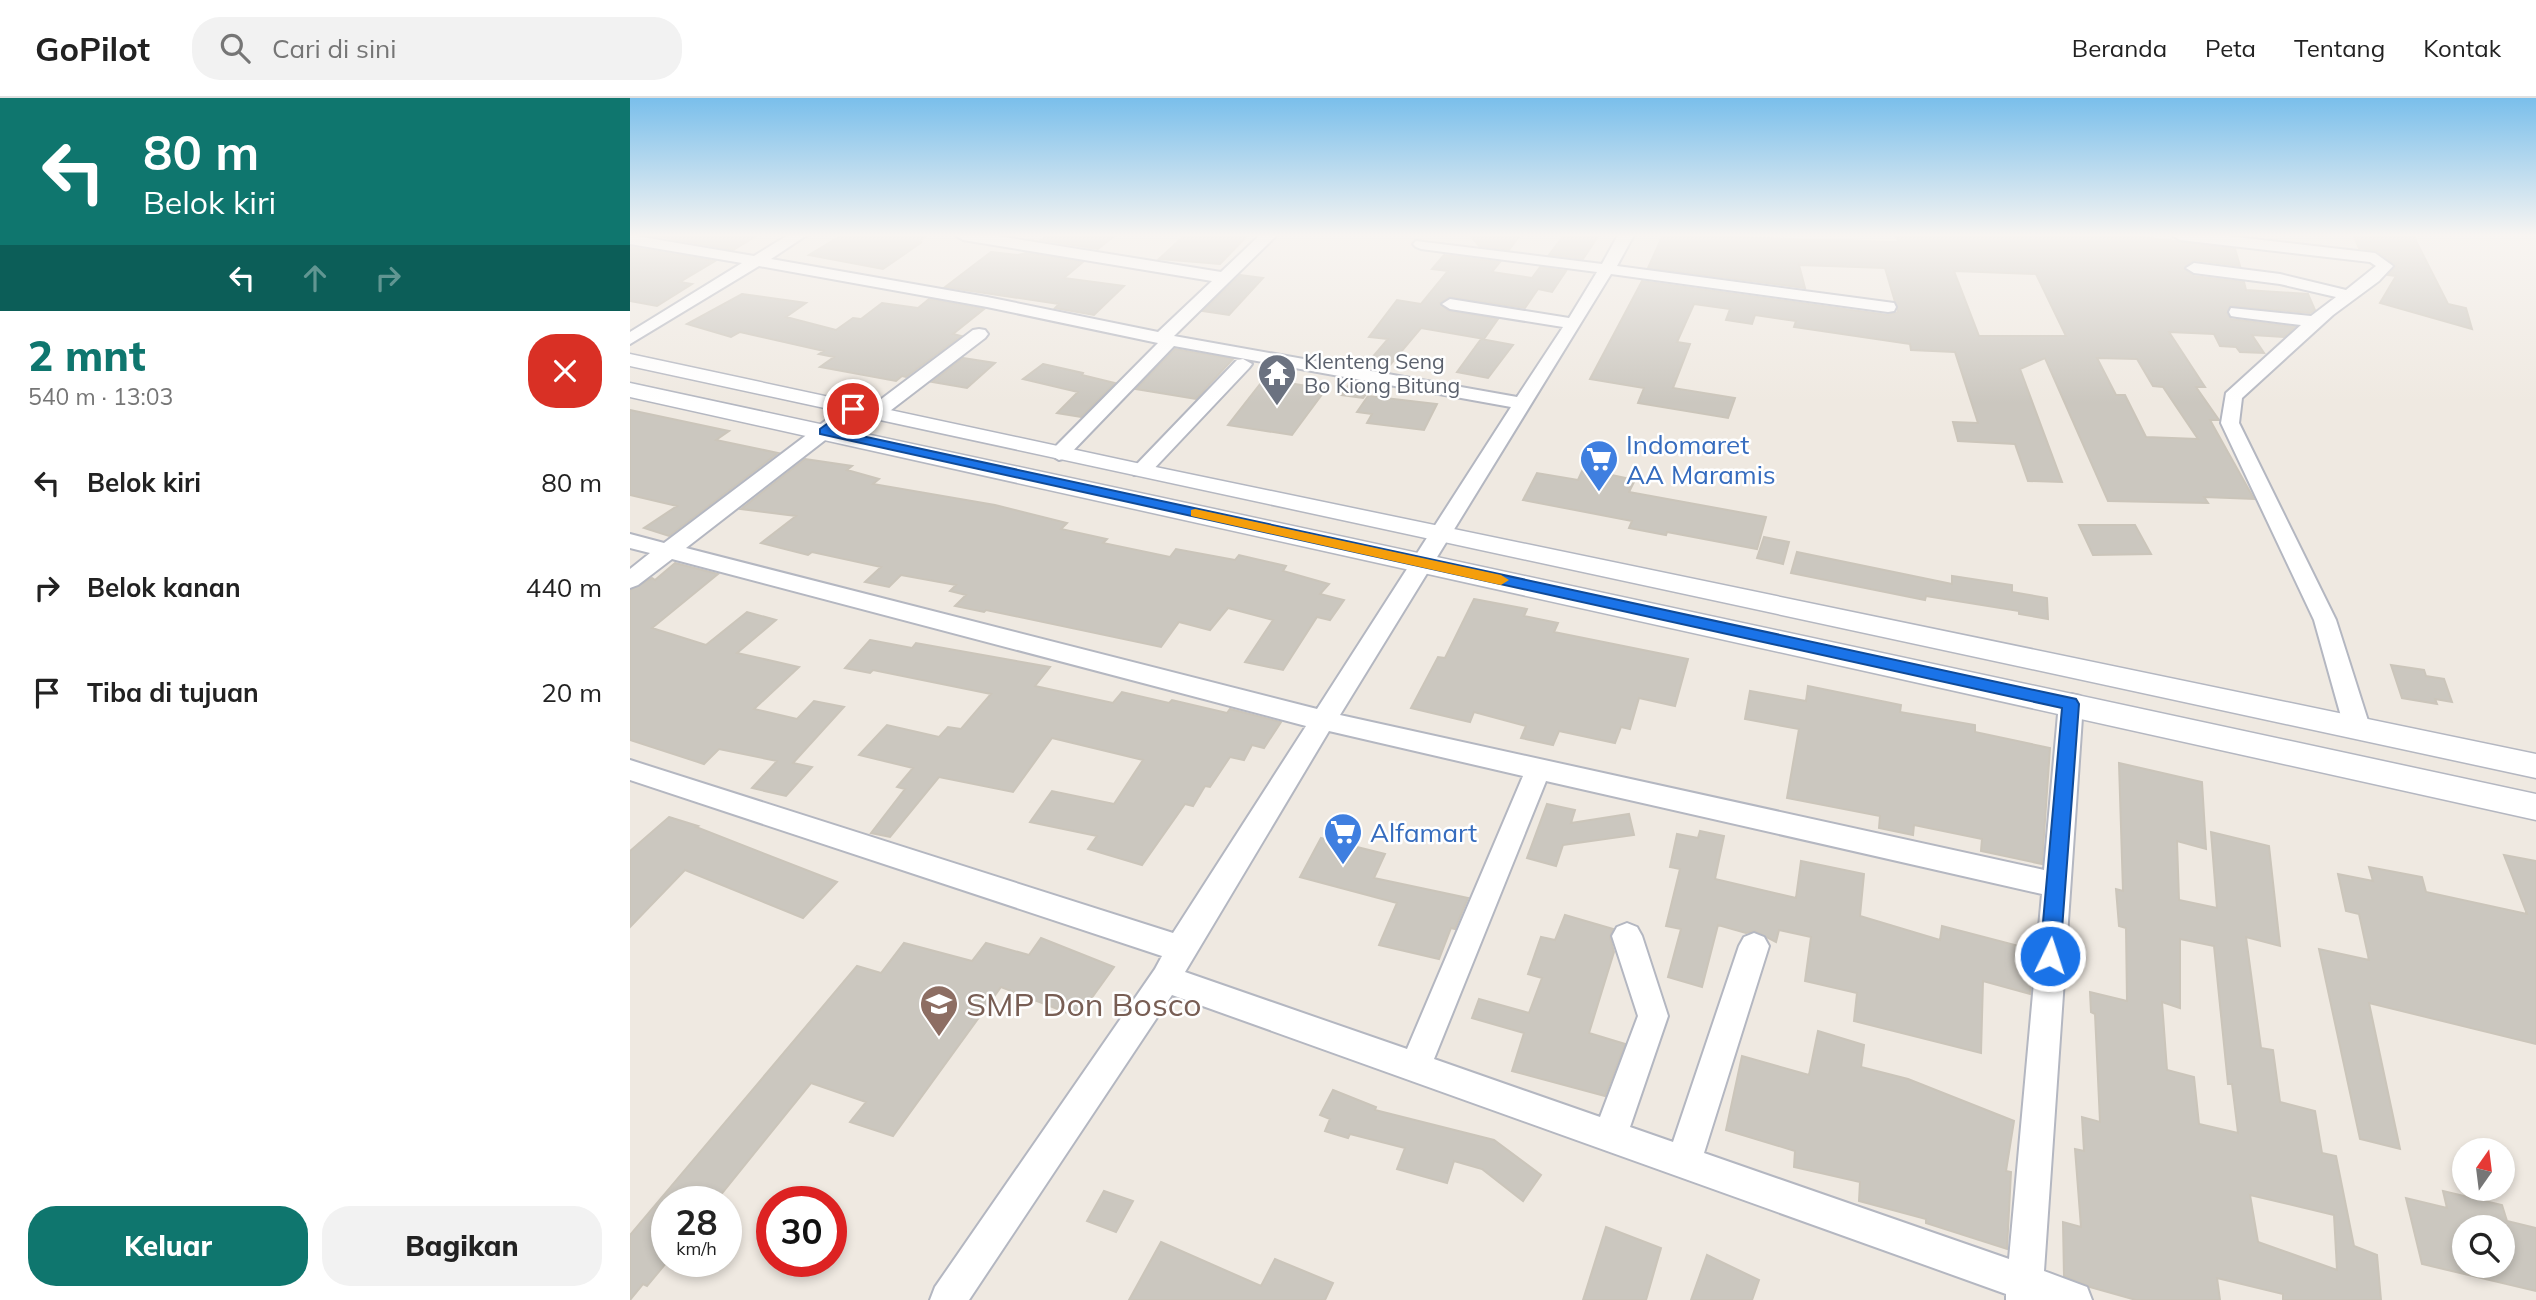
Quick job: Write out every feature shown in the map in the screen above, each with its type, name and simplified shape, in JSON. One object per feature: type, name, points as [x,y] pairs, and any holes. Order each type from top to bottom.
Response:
[{"type":"street","points":[[630,339],[707,291]]},
{"type":"street","points":[[926,291],[1166,339],[1522,403]]},
{"type":"street","points":[[1059,454],[1212,291]]},
{"type":"street","points":[[948,1300],[1166,979],[1181,949],[1321,720],[1594,291]]},
{"type":"street","points":[[1763,291],[1888,307]]},
{"type":"street","points":[[2331,291],[2348,295]]},
{"type":"street","points":[[2354,291],[2315,322],[2233,397],[2230,423],[2325,620],[2357,727]]},
{"type":"street","points":[[1450,303],[1574,324]]},
{"type":"street","points":[[2236,312],[2315,322]]},
{"type":"street","points":[[630,580],[824,432],[864,411],[979,334]]},
{"type":"street","points":[[630,360],[1147,473],[2536,766]]},
{"type":"street","points":[[1128,498],[1243,364]]},
{"type":"street","points":[[630,390],[2536,807]]},
{"type":"street","points":[[630,541],[1321,720],[2054,885]]},
{"type":"street","points":[[2024,1290],[2054,885],[2071,704]]},
{"type":"street","points":[[630,770],[1181,949]]},
{"type":"street","points":[[1415,1067],[1538,770]]},
{"type":"street","points":[[1610,1135],[1653,1016],[1627,936]]},
{"type":"street","points":[[1684,1161],[1754,946]]},
{"type":"street","points":[[1166,979],[1684,1161],[2024,1290],[2074,1300]]},
{"type":"building","points":[[630,291],[681,291],[657,306],[630,301]]},
{"type":"building","points":[[972,291],[1119,291],[1094,315],[1055,308],[1059,304]]},
{"type":"building","points":[[1223,291],[1251,291],[1229,315],[1203,311]]},
{"type":"building","points":[[1432,291],[1537,291],[1525,308],[1449,297],[1440,303],[1449,311],[1498,319],[1484,339],[1421,328],[1385,371],[1364,367],[1388,339],[1369,337],[1397,300],[1421,304]]},
{"type":"building","points":[[1637,291],[1715,291],[1888,315],[1898,312],[1892,291],[1962,291],[1979,336],[2066,336],[2044,291],[2263,291],[2308,294],[2315,310],[2310,313],[2230,306],[2227,313],[2231,319],[2295,327],[2284,337],[2252,335],[2264,353],[2240,352],[2236,347],[2220,346],[2214,334],[2169,332],[2205,387],[2196,387],[2219,420],[2210,420],[2254,499],[2204,497],[2208,503],[2108,501],[2045,358],[2020,369],[2062,482],[2028,481],[2015,444],[1958,441],[1953,422],[1978,423],[1955,352],[1911,350],[1910,344],[1794,327],[1796,321],[1755,315],[1752,324],[1726,320],[1730,309],[1694,304],[1677,342],[1690,344],[1673,388],[1735,398],[1728,418],[1638,403],[1644,388],[1590,379]],"holes":[[[2097,358],[2137,359],[2153,386],[2163,387],[2198,439],[2146,437],[2125,395],[2116,395]]]},
{"type":"building","points":[[2387,291],[2441,291],[2448,304],[2466,308],[2472,329],[2380,303]]},
{"type":"building","points":[[742,294],[806,303],[786,317],[836,330],[853,318],[861,319],[882,303],[918,308],[929,299],[984,309],[953,334],[961,336],[906,377],[902,376],[896,381],[820,367],[834,357],[819,354],[824,351],[740,332],[731,337],[687,324]]},
{"type":"building","points":[[1481,339],[1513,345],[1488,378],[1457,372]]},
{"type":"building","points":[[1175,349],[1233,359],[1196,399],[1136,389]]},
{"type":"building","points":[[963,358],[995,363],[967,388],[932,382]]},
{"type":"building","points":[[1043,364],[1115,383],[1081,417],[1057,413],[1078,392],[1023,379]]},
{"type":"building","name":"Klenteng Seng Bo Kiong Bitung","points":[[1264,379],[1326,389],[1292,435],[1228,425]]},
{"type":"building","points":[[1352,381],[1374,385],[1363,398],[1341,395]]},
{"type":"building","points":[[1368,396],[1437,404],[1424,430],[1367,423],[1372,414],[1357,412]]},
{"type":"building","points":[[630,410],[729,431],[716,440],[778,453],[669,536],[644,528],[677,506],[630,495]]},
{"type":"building","points":[[805,459],[852,466],[847,470],[879,479],[873,484],[995,505],[1067,523],[1061,529],[1107,539],[1103,543],[1170,557],[1176,549],[1235,560],[1239,555],[1286,566],[1283,571],[1329,584],[1320,594],[1344,600],[1330,620],[1317,617],[1283,670],[1245,662],[1273,620],[1228,608],[1210,630],[1179,622],[1161,647],[986,610],[984,612],[955,606],[966,595],[950,591],[956,585],[901,575],[889,587],[865,582],[881,567],[812,552],[808,555],[761,543],[796,516],[741,509]]},
{"type":"building","points":[[1583,469],[1635,480],[1629,492],[1766,517],[1757,549],[1667,532],[1666,535],[1629,528],[1632,521],[1523,500],[1537,473],[1578,480]]},
{"type":"building","points":[[2079,525],[2135,525],[2151,554],[2093,555]]},
{"type":"building","points":[[1764,537],[1789,542],[1783,564],[1757,558]]},
{"type":"building","points":[[1797,552],[1952,584],[1952,576],[2012,585],[2012,592],[2047,598],[2048,619],[2019,614],[2019,611],[1926,596],[1925,600],[1791,573]]},
{"type":"building","points":[[675,563],[718,574],[652,628],[706,645],[747,612],[776,620],[737,653],[799,667],[754,709],[797,719],[814,701],[844,707],[793,763],[812,767],[786,796],[752,788],[777,761],[719,749],[704,764],[630,740],[630,590],[652,578],[655,580]]},
{"type":"building","points":[[1474,599],[1527,609],[1524,616],[1558,623],[1554,632],[1688,659],[1675,706],[1639,698],[1630,729],[1621,727],[1615,743],[1559,731],[1553,745],[1521,738],[1526,726],[1474,712],[1470,722],[1411,708],[1438,657],[1445,658]]},
{"type":"building","points":[[870,640],[912,648],[916,643],[1050,667],[1035,686],[1113,703],[1122,692],[1227,713],[1230,709],[1281,722],[1264,748],[1252,745],[1244,760],[1230,757],[1210,787],[1205,786],[1193,806],[1185,804],[1142,865],[1088,849],[1097,836],[1030,822],[1052,791],[1114,804],[1143,760],[1052,738],[1013,792],[939,777],[890,837],[871,833],[905,789],[897,787],[913,768],[859,755],[887,725],[939,737],[948,727],[961,729],[991,694],[873,670],[870,673],[845,668]]},
{"type":"building","points":[[2391,665],[2424,670],[2426,676],[2444,679],[2452,702],[2435,699],[2437,704],[2402,698]]},
{"type":"building","points":[[1808,686],[1901,705],[1900,712],[1975,725],[1975,732],[2050,748],[2042,864],[1981,851],[1982,839],[1914,825],[1913,835],[1879,828],[1880,816],[1787,798],[1799,729],[1745,719],[1750,691],[1806,701]]},
{"type":"building","points":[[2119,763],[2202,782],[2206,849],[2177,841],[2179,900],[2217,908],[2211,832],[2269,846],[2280,946],[2246,937],[2261,1048],[2273,1050],[2280,1102],[2315,1111],[2322,1153],[2336,1156],[2354,1246],[2377,1255],[2381,1300],[2283,1300],[2283,1294],[2217,1278],[2220,1300],[2136,1300],[2090,1287],[2064,1276],[2063,1222],[2081,1227],[2075,1149],[2084,1151],[2082,1117],[2100,1122],[2095,1014],[2091,1012],[2090,992],[2127,1001],[2126,928],[2119,926],[2116,889],[2123,891]],"holes":[[[2180,939],[2214,946],[2228,1084],[2232,1084],[2238,1133],[2199,1124],[2194,1077],[2167,1070],[2162,1002],[2180,1008]],[[2250,1195],[2334,1215],[2337,1270],[2258,1242]]]},
{"type":"building","points":[[1547,804],[1575,810],[1571,823],[1629,814],[1634,835],[1563,845],[1556,866],[1527,858]]},
{"type":"building","points":[[669,817],[837,882],[803,918],[685,870],[630,927],[630,851]]},
{"type":"building","points":[[1700,831],[1724,836],[1715,879],[1796,898],[1801,861],[1864,874],[1860,916],[1940,940],[1942,926],[2034,950],[2030,994],[1983,981],[1981,1053],[1854,1021],[1857,993],[1805,981],[1811,937],[1779,930],[1776,942],[1755,931],[1746,933],[1718,925],[1702,987],[1668,977],[1681,929],[1666,926],[1680,869],[1670,867],[1677,834],[1698,838]]},
{"type":"building","points":[[1321,838],[1385,854],[1374,878],[1468,898],[1455,929],[1451,928],[1439,959],[1379,945],[1397,903],[1300,877]]},
{"type":"building","points":[[2504,855],[2536,861],[2536,1044],[2369,1003],[2400,1149],[2360,1139],[2319,949],[2369,960],[2359,914],[2346,911],[2338,874],[2373,881],[2369,867],[2422,877],[2426,892],[2527,914]]},
{"type":"building","points":[[1565,915],[1613,929],[1610,937],[1614,952],[1589,1033],[1625,1044],[1605,1096],[1512,1071],[1524,1033],[1472,1018],[1479,999],[1529,1013],[1542,978],[1528,974],[1541,937],[1555,940]]},
{"type":"building","points":[[1041,938],[1114,967],[1078,1017],[1001,987],[893,1136],[850,1122],[866,1102],[811,1083],[728,1186],[671,1186],[857,966],[881,973],[904,943],[972,961],[986,943],[1029,955]]},
{"type":"building","points":[[1818,1031],[1864,1045],[1861,1067],[1908,1079],[2014,1121],[2006,1171],[2011,1172],[2007,1249],[1926,1223],[1926,1219],[1859,1201],[1860,1182],[1794,1167],[1795,1151],[1726,1130],[1742,1056],[1809,1075]]},
{"type":"building","points":[[1333,1090],[1376,1107],[1375,1110],[1494,1140],[1541,1175],[1523,1201],[1482,1169],[1454,1161],[1447,1183],[1397,1169],[1405,1148],[1350,1134],[1348,1138],[1325,1131],[1330,1119],[1320,1115]]},
{"type":"building","points":[[1104,1191],[1133,1201],[1116,1232],[1087,1221]]},
{"type":"building","points":[[2443,1191],[2452,1193],[2452,1201],[2485,1201],[2502,1205],[2505,1215],[2452,1215],[2452,1271],[2422,1264],[2406,1198],[2447,1208]]},
{"type":"building","points":[[651,1210],[651,1277],[654,1277],[647,1286],[643,1284],[630,1300],[630,1235]]},
{"type":"building","points":[[2515,1223],[2536,1228],[2536,1291],[2481,1278],[2515,1278]]},
{"type":"building","points":[[1606,1227],[1661,1248],[1646,1300],[1583,1300]]},
{"type":"building","points":[[1161,1242],[1261,1286],[1275,1259],[1333,1283],[1325,1300],[1129,1300]]},
{"type":"building","points":[[1707,1255],[1759,1280],[1752,1300],[1691,1300]]},
{"type":"slow traffic","points":[[1195,513],[1501,580]]},
{"type":"place","name":"Klenteng Seng Bo Kiong Bitung","points":[[1277,407]]},
{"type":"place","name":"Indomaret AA Maramis","points":[[1599,493]]},
{"type":"place","name":"Alfamart","points":[[1343,866]]},
{"type":"place","name":"SMP Don Bosco","points":[[939,1038]]},
{"type":"route","points":[[853,409],[824,432],[2071,704],[2050,956]]}]
